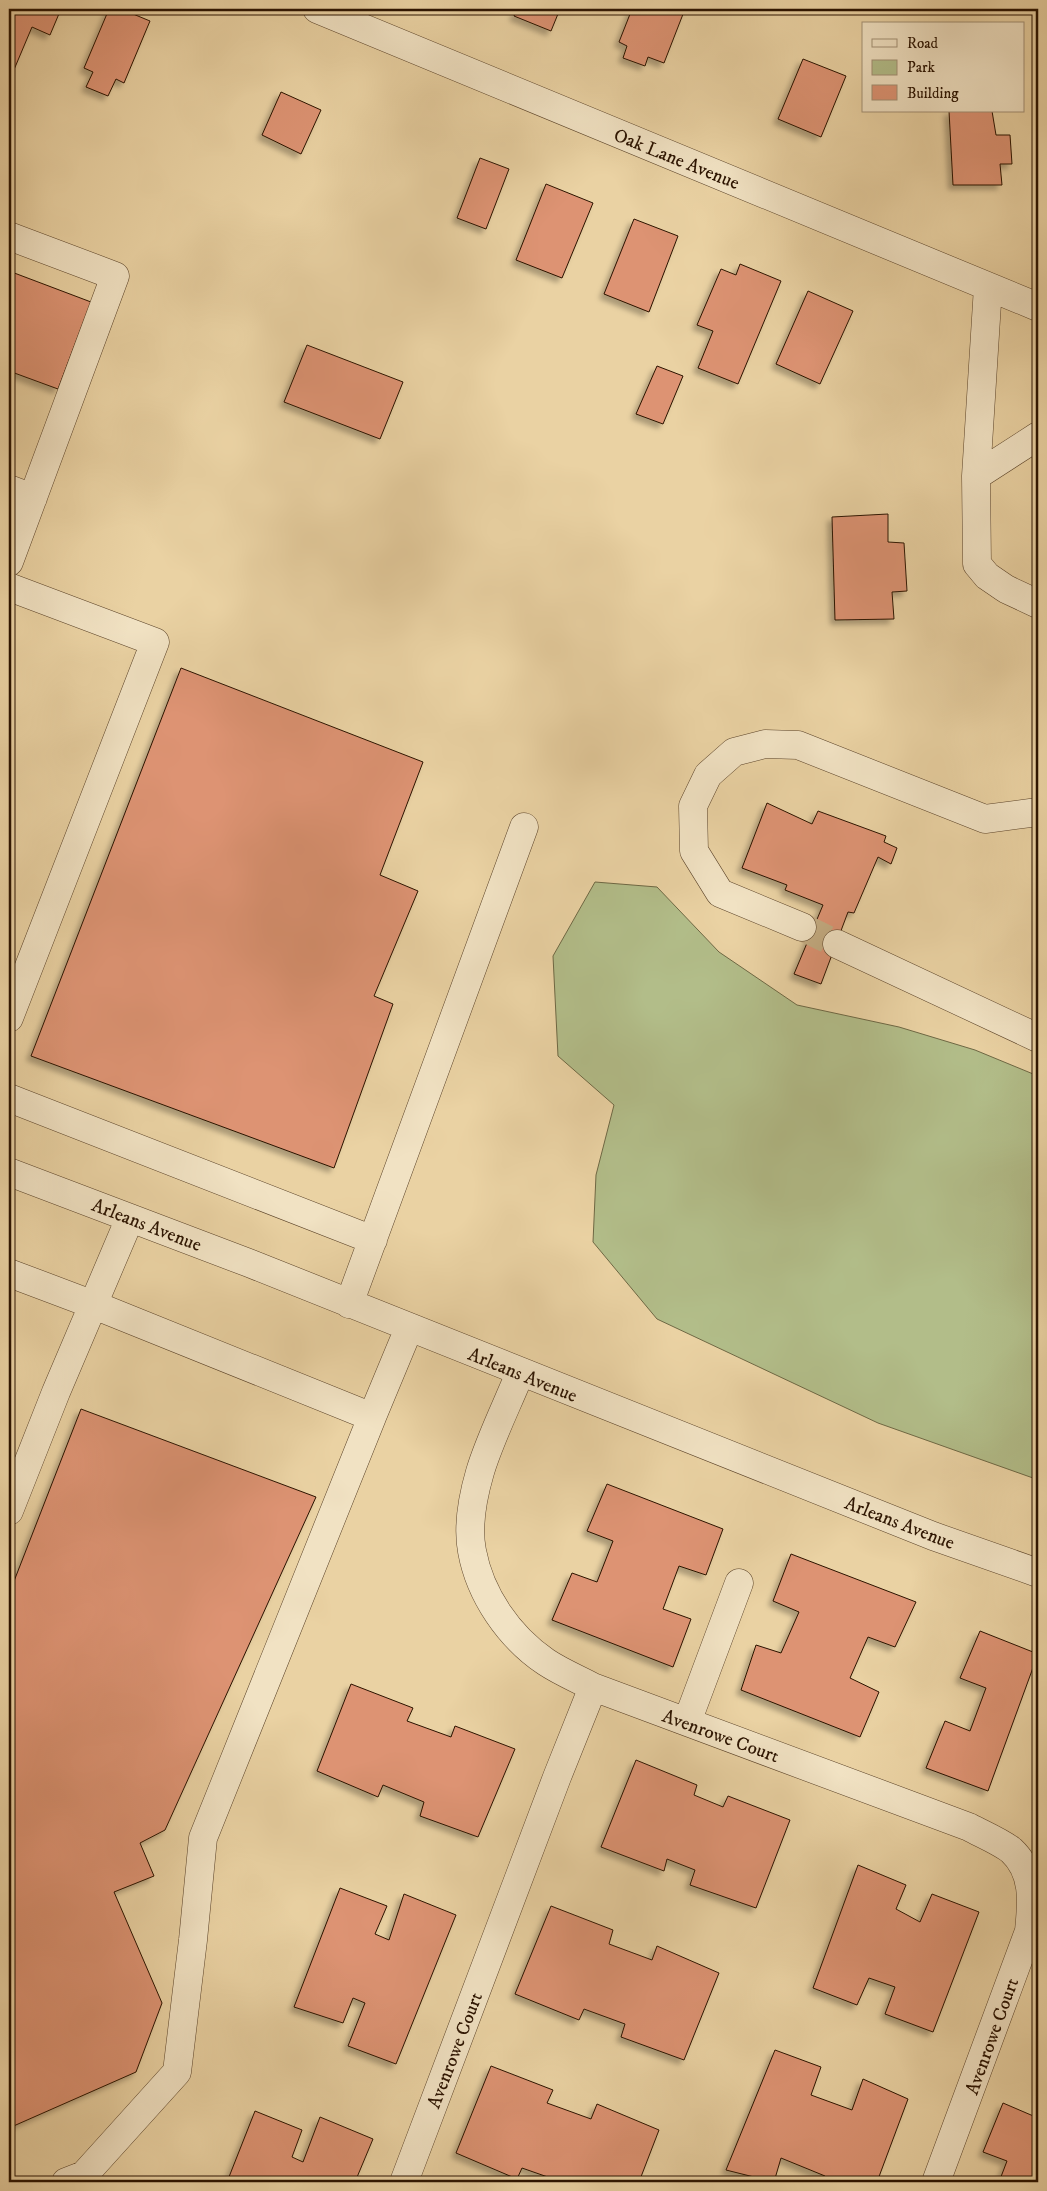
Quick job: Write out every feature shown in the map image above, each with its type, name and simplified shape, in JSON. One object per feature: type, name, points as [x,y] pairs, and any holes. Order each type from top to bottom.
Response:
[{"type":"street","name":"Oak Lane Avenue","points":[[316,9],[1038,307]]},
{"type":"street","points":[[9,236],[115,276],[21,494],[9,562]]},
{"type":"street","points":[[988,287],[976,476],[977,564],[987,576],[1006,589],[1038,604]]},
{"type":"street","points":[[976,476],[1038,436]]},
{"type":"street","points":[[9,587],[155,642],[9,1018]]},
{"type":"street","points":[[802,927],[720,893],[694,851],[693,806],[708,776],[734,752],[765,744],[798,745],[984,819],[1038,812]]},
{"type":"street","points":[[349,1304],[524,827]]},
{"type":"street","points":[[837,944],[1038,1038]]},
{"type":"street","points":[[9,1098],[373,1240]]},
{"type":"street","name":"Arleans Avenue","points":[[9,1172],[349,1304],[933,1536],[1038,1573]]},
{"type":"street","points":[[9,1511],[56,1392],[130,1218]]},
{"type":"street","points":[[9,1273],[94,1305],[372,1418]]},
{"type":"street","points":[[66,2182],[84,2175],[177,2072],[203,1838],[409,1328]]},
{"type":"street","points":[[520,1373],[481,1470],[471,1512],[472,1550],[486,1594],[503,1622],[528,1648],[547,1663],[593,1687]]},
{"type":"street","points":[[687,1722],[739,1583]]},
{"type":"street","name":"Avenrowe Court","points":[[404,2182],[557,1777],[593,1687],[969,1827],[1010,1850],[1024,1867],[1029,1876],[1032,1902],[1029,1931],[936,2182]]},
{"type":"green space","points":[[595,882],[657,887],[719,952],[797,1005],[899,1027],[975,1050],[1038,1076],[1038,1474],[1033,1478],[878,1423],[657,1319],[593,1242],[596,1175],[614,1105],[558,1056],[553,956]]},
{"type":"building","points":[[9,9],[61,9],[50,35],[32,27],[13,72],[9,70]]},
{"type":"building","points":[[109,9],[121,9],[150,21],[124,83],[116,79],[108,96],[86,87],[93,72],[84,68]]},
{"type":"building","points":[[517,9],[560,9],[551,31],[514,16]]},
{"type":"building","points":[[632,9],[685,9],[664,63],[648,57],[645,66],[623,58],[627,46],[619,42]]},
{"type":"building","points":[[803,59],[846,76],[821,137],[778,119]]},
{"type":"building","points":[[281,92],[321,110],[301,154],[262,135]]},
{"type":"building","points":[[949,112],[992,112],[996,135],[1010,135],[1012,164],[1000,164],[1002,185],[953,185]]},
{"type":"building","points":[[480,158],[509,169],[486,229],[457,218]]},
{"type":"building","points":[[546,184],[593,203],[562,278],[516,260]]},
{"type":"building","points":[[634,219],[678,236],[649,312],[604,294]]},
{"type":"building","points":[[740,264],[781,281],[738,384],[698,368],[713,331],[697,325],[721,269],[736,275]]},
{"type":"building","points":[[9,271],[91,302],[58,389],[9,371]]},
{"type":"building","points":[[808,291],[853,311],[820,384],[776,364]]},
{"type":"building","points":[[307,345],[403,382],[380,439],[284,402]]},
{"type":"building","points":[[657,366],[683,376],[663,424],[636,414]]},
{"type":"building","points":[[888,514],[888,542],[904,543],[907,591],[892,592],[894,619],[835,620],[832,517]]},
{"type":"building","points":[[181,668],[423,762],[380,875],[418,891],[374,996],[393,1004],[334,1168],[31,1056]]},
{"type":"building","points":[[767,803],[812,824],[818,811],[886,836],[884,842],[897,848],[891,864],[878,857],[854,913],[848,912],[821,984],[794,974],[823,905],[785,890],[787,885],[742,868]]},
{"type":"building","points":[[81,1409],[316,1497],[165,1830],[140,1843],[154,1876],[114,1892],[162,2003],[136,2072],[9,2128],[9,1594]]},
{"type":"building","points":[[607,1484],[723,1529],[706,1575],[679,1566],[663,1609],[691,1619],[673,1667],[552,1620],[572,1573],[597,1582],[613,1541],[587,1531]]},
{"type":"building","points":[[791,1554],[916,1602],[895,1647],[868,1637],[850,1678],[879,1692],[860,1737],[741,1690],[756,1645],[781,1653],[799,1612],[773,1601]]},
{"type":"building","points":[[980,1631],[1038,1654],[988,1791],[926,1768],[945,1721],[970,1731],[986,1688],[960,1678]]},
{"type":"building","points":[[351,1684],[413,1708],[407,1721],[451,1737],[455,1726],[515,1749],[478,1837],[420,1816],[424,1802],[383,1785],[378,1797],[317,1771]]},
{"type":"building","points":[[636,1760],[697,1785],[694,1795],[723,1807],[728,1796],[790,1820],[756,1908],[690,1885],[695,1870],[667,1859],[664,1871],[601,1847]]},
{"type":"building","points":[[858,1865],[906,1885],[896,1909],[920,1922],[932,1894],[979,1912],[933,2032],[885,2014],[895,1987],[869,1978],[857,2005],[813,1988]]},
{"type":"building","points":[[340,1888],[387,1906],[375,1934],[389,1940],[404,1894],[456,1915],[396,2064],[348,2046],[365,2003],[353,1998],[343,2023],[294,2007]]},
{"type":"building","points":[[551,1906],[613,1930],[609,1944],[652,1960],[657,1946],[719,1973],[684,2060],[621,2037],[625,2024],[584,2009],[579,2020],[515,1994]]},
{"type":"building","points":[[775,2050],[821,2067],[811,2095],[852,2110],[863,2079],[908,2099],[877,2182],[823,2182],[825,2176],[781,2158],[774,2182],[726,2170]]},
{"type":"building","points":[[491,2066],[553,2090],[547,2103],[591,2119],[597,2104],[659,2130],[639,2182],[562,2182],[522,2168],[517,2179],[456,2153]]},
{"type":"building","points":[[1003,2103],[1038,2118],[1038,2182],[999,2182],[1007,2161],[983,2152]]},
{"type":"building","points":[[255,2111],[302,2130],[292,2157],[303,2162],[320,2117],[373,2139],[355,2182],[227,2182]]},
{"type":"tunnel","points":[[802,927],[837,944]]}]
